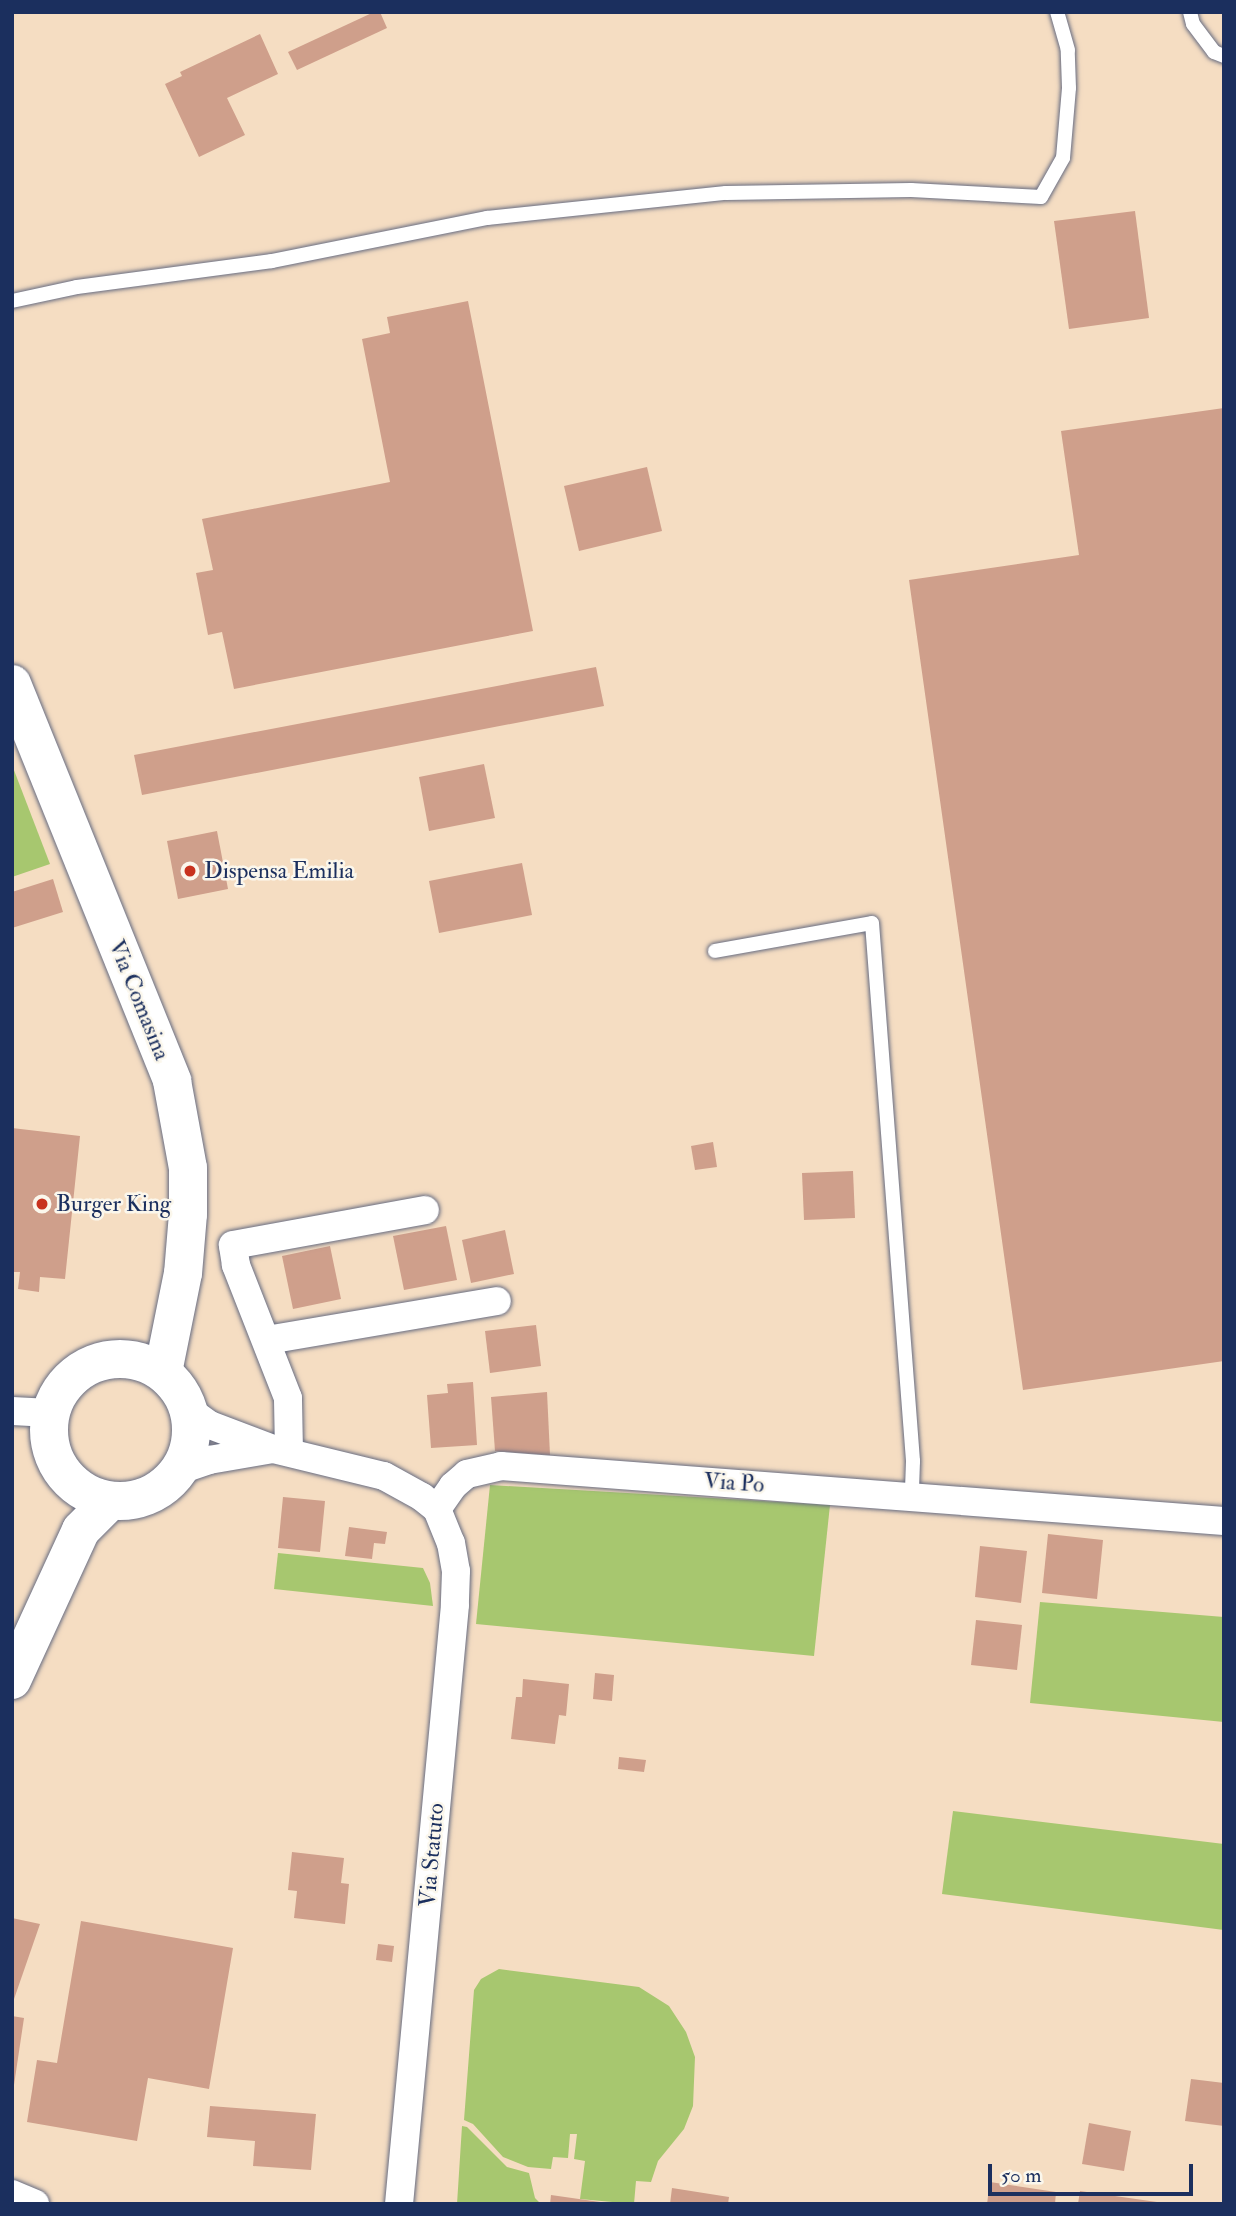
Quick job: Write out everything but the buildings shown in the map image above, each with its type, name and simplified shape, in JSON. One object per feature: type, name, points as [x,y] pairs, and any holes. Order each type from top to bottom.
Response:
[{"type":"main road","name":"Via Comasina","points":[[12,684],[172,1082],[188,1168],[188,1214],[183,1273],[170,1330],[153,1367]]},
{"type":"main road","points":[[119,1358],[153,1367],[179,1389],[189,1410],[192,1431],[189,1451],[180,1470],[167,1485],[149,1496],[130,1501],[110,1502],[88,1495],[70,1482],[56,1461],[49,1438],[50,1413],[60,1391],[95,1362],[119,1358]]},
{"type":"main road","points":[[70,1482],[81,1530]]},
{"type":"main road","points":[[12,1680],[81,1530],[110,1502]]},
{"type":"street","points":[[281,1451],[288,1398],[236,1265],[233,1245],[425,1210]]},
{"type":"street","points":[[267,1340],[497,1301]]},
{"type":"street","points":[[189,1410],[210,1425],[281,1451],[384,1476],[422,1497],[437,1509]]},
{"type":"street","points":[[12,1411],[50,1413]]},
{"type":"street","points":[[180,1470],[209,1460],[281,1451]]},
{"type":"street","name":"Via Po","points":[[437,1509],[453,1486],[467,1474],[500,1466],[1224,1521]]},
{"type":"street","name":"Via Statuto","points":[[399,2204],[455,1605],[456,1571],[450,1543],[437,1509]]},
{"type":"street","points":[[12,2194],[35,2204]]},
{"type":"lane","points":[[1190,12],[1193,24],[1214,52],[1224,56]]},
{"type":"lane","points":[[12,301],[77,287],[272,261],[487,218],[726,193],[912,190],[1041,197],[1063,158],[1069,88],[1068,50],[1059,13]]},
{"type":"lane","points":[[715,951],[872,923],[913,1461],[912,1496]]},
{"type":"green space","points":[[12,765],[50,864],[12,877]]},
{"type":"green space","points":[[490,1485],[830,1505],[814,1656],[476,1624]]},
{"type":"green space","points":[[278,1553],[423,1568],[430,1583],[433,1606],[274,1589]]},
{"type":"green space","points":[[1040,1602],[1224,1617],[1224,1722],[1030,1703]]},
{"type":"green space","points":[[953,1811],[1224,1844],[1224,1930],[942,1894]]},
{"type":"green space","points":[[499,1969],[639,1987],[669,2006],[686,2032],[695,2057],[693,2106],[684,2129],[658,2161],[651,2182],[636,2181],[634,2204],[580,2199],[585,2161],[574,2159],[577,2134],[570,2134],[568,2158],[553,2157],[551,2169],[528,2167],[503,2157],[473,2124],[464,2120],[474,1990],[481,1979]]},
{"type":"green space","points":[[462,2126],[467,2127],[507,2167],[529,2173],[535,2198],[541,2204],[457,2204]]},
{"type":"place","name":"Dispensa Emilia","points":[[190,871]]},
{"type":"place","name":"Burger King","points":[[42,1204]]}]
